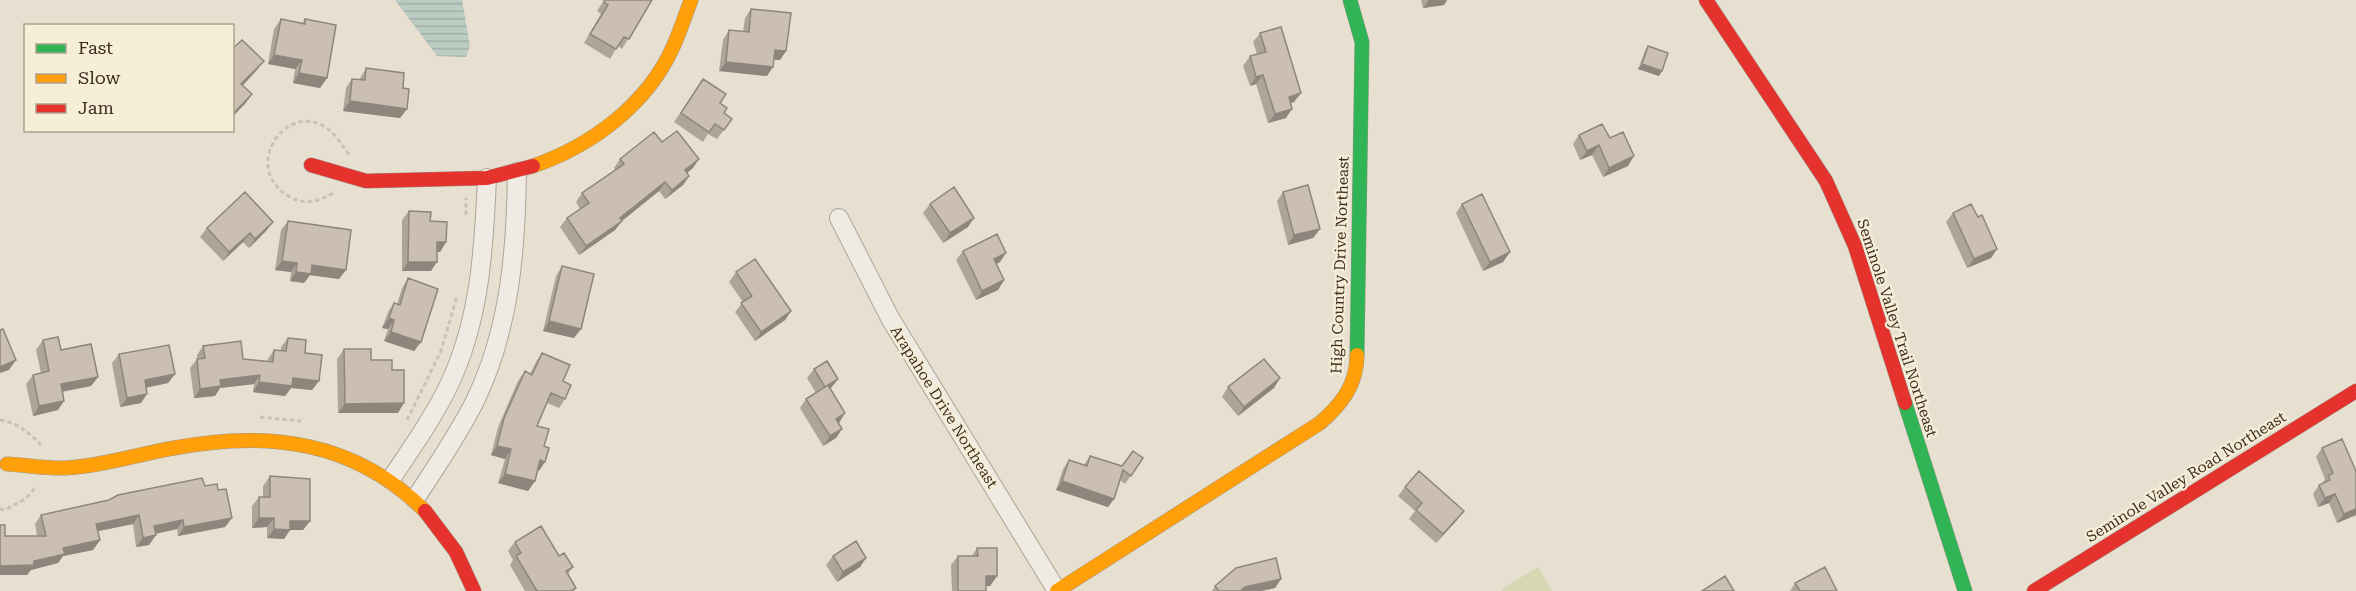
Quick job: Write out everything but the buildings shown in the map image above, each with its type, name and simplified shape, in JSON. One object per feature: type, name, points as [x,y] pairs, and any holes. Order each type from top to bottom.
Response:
[{"type":"street","points":[[311,165],[366,182],[487,178],[517,172],[551,160],[588,140],[624,114],[650,84],[672,49],[691,0]]},
{"type":"street","name":"High Country Drive Northeast","points":[[1057,591],[1320,423],[1339,406],[1351,388],[1357,370],[1362,42],[1350,0]]},
{"type":"street","name":"Seminole Valley Trail Northeast","points":[[1706,0],[1826,182],[1856,246],[1965,591]]},
{"type":"street","points":[[415,499],[475,400],[494,349],[508,294],[516,238],[517,172]]},
{"type":"street","points":[[391,479],[449,384],[465,341],[480,286],[487,178]]},
{"type":"street","name":"Arapahoe Drive Northeast","points":[[839,218],[890,318],[1057,591]]},
{"type":"street","name":"Seminole Valley Road Northeast","points":[[2034,591],[2356,391]]},
{"type":"street","points":[[7,464],[67,468],[216,441],[266,439],[312,445],[349,456],[391,479],[415,499],[442,528],[458,553],[474,591]]},
{"type":"path","points":[[342,193],[334,192],[321,200],[301,203],[281,192],[272,179],[267,162],[271,146],[279,133],[297,124],[311,122],[324,126],[355,159]]},
{"type":"path","points":[[466,193],[466,225]]},
{"type":"path","points":[[405,425],[441,351],[458,291]]},
{"type":"path","points":[[259,417],[306,422]]},
{"type":"path","points":[[0,420],[21,427],[41,446],[51,446]]},
{"type":"path","points":[[0,509],[5,510],[25,499],[35,488],[46,488]]},
{"type":"green space","points":[[1538,567],[1552,591],[1503,591],[1502,589]]},
{"type":"shaded area","points":[[395,0],[462,0],[470,46],[466,57],[437,56]]},
{"type":"traffic: fast","points":[[1350,0],[1362,42],[1357,355]]},
{"type":"traffic: fast","points":[[1905,403],[1965,591]]},
{"type":"traffic: slow","points":[[533,166],[555,158],[596,135],[633,105],[662,68],[676,41],[691,0]]},
{"type":"traffic: slow","points":[[1057,591],[1320,423],[1347,393],[1354,375],[1357,355]]},
{"type":"traffic: slow","points":[[7,464],[66,468],[209,443],[243,440],[276,442],[308,446],[340,456],[369,469],[398,487],[425,511]]},
{"type":"traffic: jam","points":[[1706,0],[1826,181],[1855,246],[1905,403]]},
{"type":"traffic: jam","points":[[311,165],[366,181],[487,178],[533,166]]},
{"type":"traffic: jam","points":[[2034,591],[2356,391]]},
{"type":"traffic: jam","points":[[425,511],[456,552],[474,591]]}]
